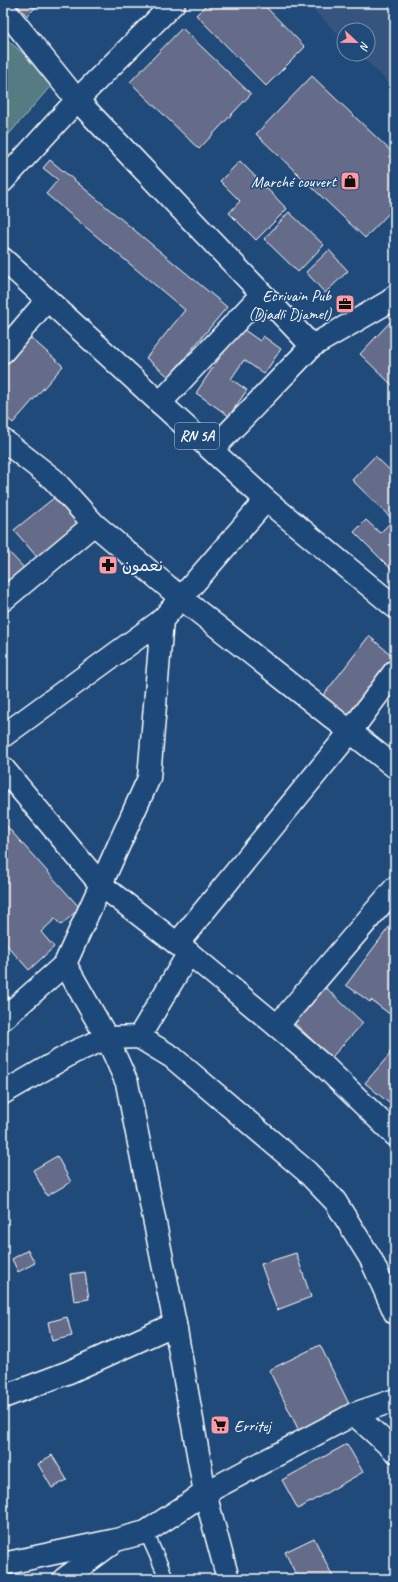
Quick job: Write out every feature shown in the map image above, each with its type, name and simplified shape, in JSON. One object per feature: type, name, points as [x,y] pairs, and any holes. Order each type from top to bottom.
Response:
[{"type":"street","points":[[3,181],[77,100],[174,3]]},
{"type":"street","points":[[3,8],[77,100],[312,346]]},
{"type":"street","name":"RN 5A","points":[[3,259],[266,500],[395,607]]},
{"type":"street","points":[[160,403],[262,294]]},
{"type":"street","points":[[3,352],[47,300]]},
{"type":"street","points":[[212,450],[312,346],[393,301]]},
{"type":"street","points":[[3,440],[52,479],[94,524],[181,598],[351,730],[395,767]]},
{"type":"street","points":[[3,736],[162,620],[266,500]]},
{"type":"street","points":[[3,600],[94,524]]},
{"type":"street","points":[[3,1019],[65,964],[149,778],[162,620]]},
{"type":"street","points":[[139,1037],[183,949],[395,671]]},
{"type":"street","points":[[3,768],[101,885],[183,949],[325,1067],[395,1135]]},
{"type":"street","points":[[276,1026],[395,888]]},
{"type":"street","points":[[65,964],[107,1038],[127,1083],[175,1324],[205,1493],[228,1579]]},
{"type":"street","points":[[3,1093],[74,1052],[107,1038],[139,1037],[172,1057],[306,1171],[335,1201],[371,1259],[395,1313]]},
{"type":"street","points":[[3,1397],[68,1372],[175,1324]]},
{"type":"street","points":[[3,1564],[116,1540],[146,1532],[205,1493],[354,1414],[395,1400]]},
{"type":"street","points":[[354,1414],[395,1451]]},
{"type":"street","points":[[64,1579],[116,1540]]},
{"type":"lane","points":[[146,1532],[167,1579]]},
{"type":"shaded area","points":[[306,3],[395,3],[395,89],[367,62],[376,62],[376,22],[336,22],[336,32]]},
{"type":"green space","points":[[3,36],[55,81],[3,141]]},
{"type":"building","points":[[15,3],[40,3],[27,16]]},
{"type":"building","points":[[208,3],[262,3],[305,47],[266,86],[196,15]]},
{"type":"building","points":[[182,28],[251,94],[199,149],[130,82]]},
{"type":"building","name":"Marché couvert","points":[[312,76],[395,155],[395,207],[365,238],[256,134]]},
{"type":"building","points":[[50,160],[227,307],[169,377],[146,358],[185,310],[46,194],[58,180],[43,168]]},
{"type":"building","points":[[240,161],[287,209],[256,240],[229,213],[240,201],[220,181]]},
{"type":"building","points":[[289,212],[324,245],[298,272],[264,239]]},
{"type":"building","points":[[329,250],[348,271],[325,293],[306,272]]},
{"type":"building","points":[[390,322],[395,327],[395,388],[360,354]]},
{"type":"building","points":[[240,327],[260,341],[263,336],[281,349],[264,374],[244,360],[231,379],[247,390],[229,416],[196,393]]},
{"type":"building","points":[[23,331],[63,366],[13,423],[3,415],[3,355]]},
{"type":"building","points":[[395,411],[395,419],[391,415]]},
{"type":"building","points":[[375,456],[395,475],[395,573],[354,532],[366,520],[380,533],[393,520],[352,480]]},
{"type":"building","points":[[60,493],[82,520],[37,557],[14,530]]},
{"type":"building","points":[[3,546],[29,573],[3,593]]},
{"type":"building","points":[[369,636],[395,658],[349,718],[322,697]]},
{"type":"building","points":[[3,822],[80,908],[61,925],[55,919],[41,932],[54,947],[29,970],[3,941]]},
{"type":"building","points":[[395,919],[395,1010],[391,1015],[371,1000],[370,1002],[346,985]]},
{"type":"building","points":[[321,983],[363,1023],[331,1058],[289,1018]]},
{"type":"building","points":[[3,991],[9,998],[3,1003]]},
{"type":"building","points":[[395,1046],[395,1108],[365,1083]]},
{"type":"building","points":[[57,1156],[71,1182],[47,1196],[33,1170]]},
{"type":"building","points":[[28,1250],[35,1263],[18,1272],[12,1259]]},
{"type":"building","points":[[296,1253],[311,1297],[277,1310],[261,1264]]},
{"type":"building","points":[[85,1272],[89,1299],[74,1301],[70,1274]]},
{"type":"building","points":[[67,1317],[72,1336],[52,1341],[48,1322]]},
{"type":"building","points":[[320,1345],[353,1412],[302,1437],[269,1370]]},
{"type":"building","points":[[347,1444],[363,1472],[298,1509],[282,1480]]},
{"type":"building","points":[[52,1455],[67,1480],[52,1488],[38,1464]]},
{"type":"building","points":[[314,1538],[334,1579],[298,1579],[285,1552]]},
{"type":"place","name":"Marché couvert","points":[[350,181]]},
{"type":"place","name":"Ecrivain Pub (Djadli Djamel)","points":[[345,304]]},
{"type":"place","name":"نعمون","points":[[108,565]]},
{"type":"place","name":"Erritej","points":[[220,1425]]}]
